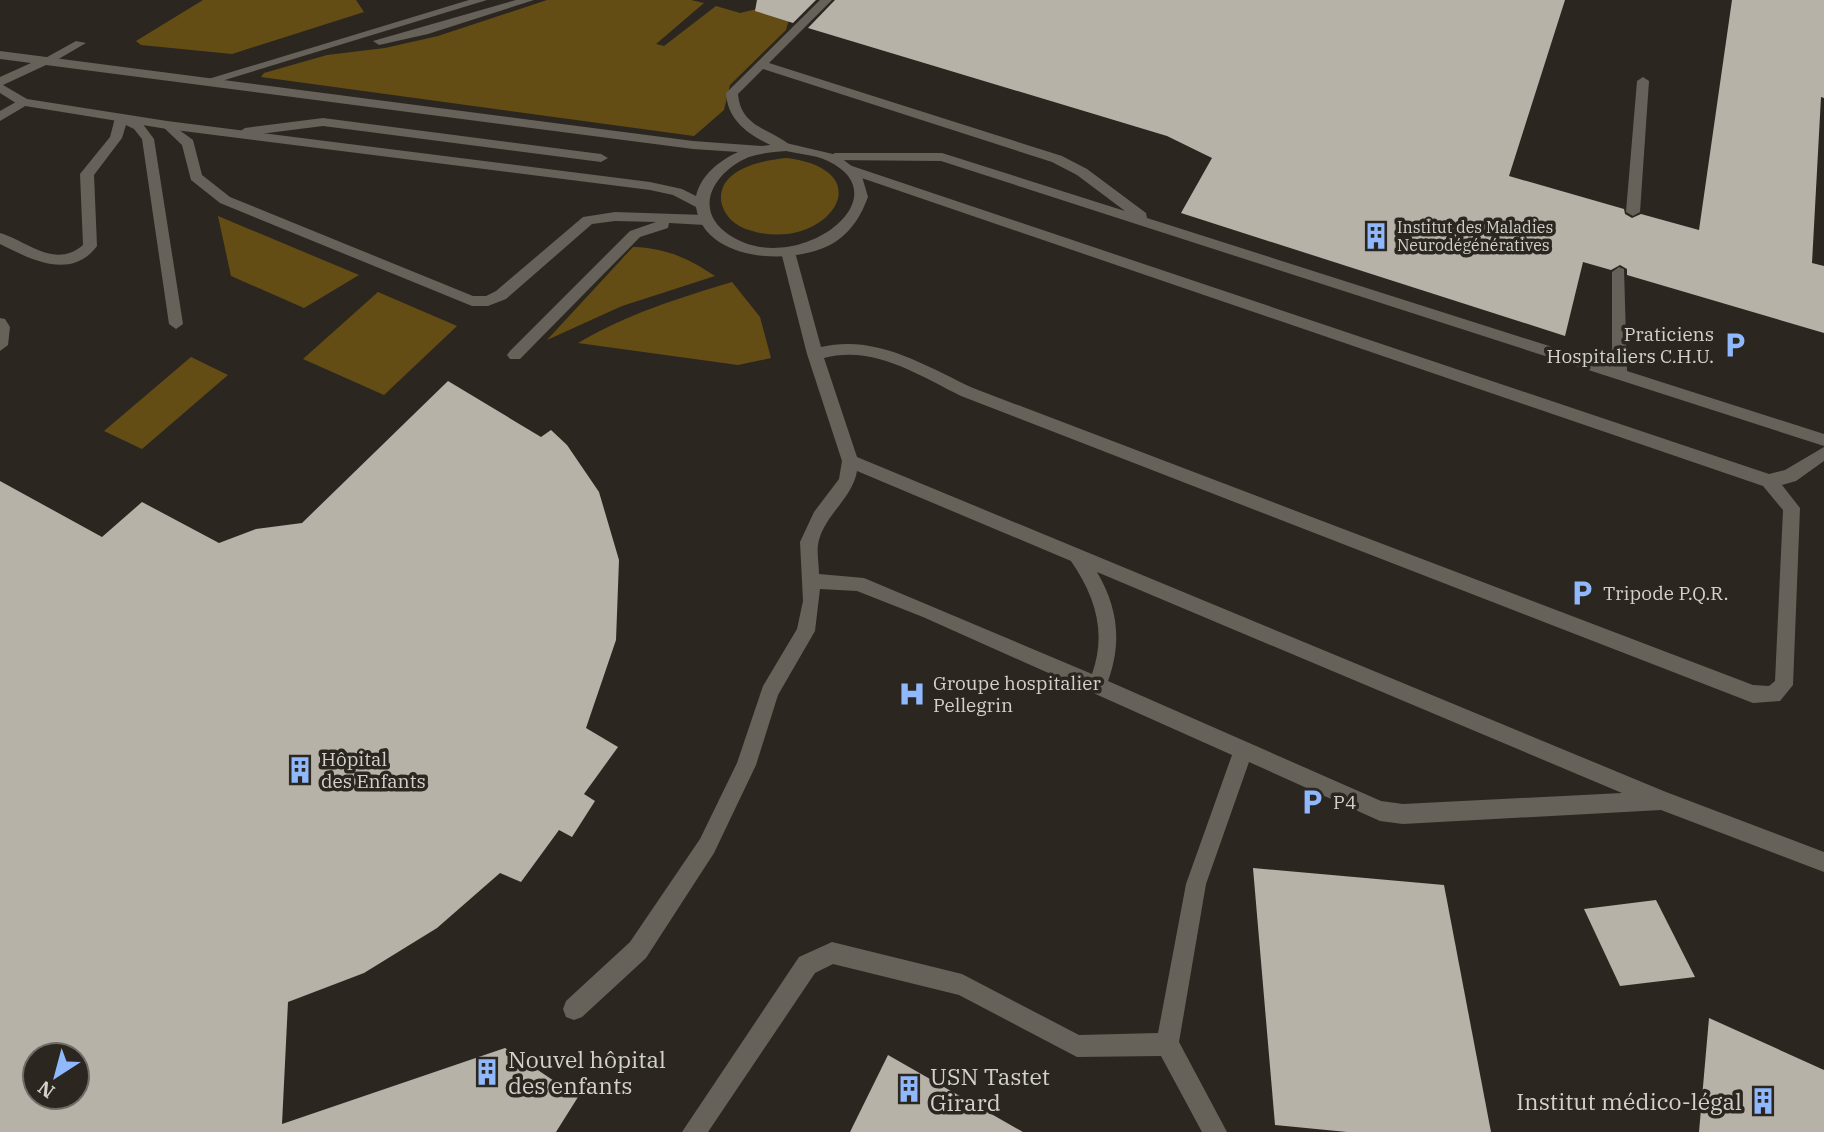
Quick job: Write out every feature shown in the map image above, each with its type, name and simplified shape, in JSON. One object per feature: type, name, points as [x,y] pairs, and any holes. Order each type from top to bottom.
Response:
[{"type":"street","points":[[211,80],[481,0]]},
{"type":"street","points":[[327,47],[424,32],[528,0]]},
{"type":"street","points":[[786,146],[759,135],[731,107],[732,93],[826,0]]},
{"type":"street","points":[[0,82],[80,43]]},
{"type":"street","points":[[0,55],[211,80],[693,145],[760,150]]},
{"type":"street","points":[[760,64],[1057,159],[1105,188],[1149,223]]},
{"type":"street","points":[[1633,212],[1643,81]]},
{"type":"street","points":[[0,88],[23,103],[167,125],[245,132],[650,186],[677,192],[701,204]]},
{"type":"street","points":[[0,117],[23,103]]},
{"type":"street","points":[[0,238],[49,260],[73,260],[83,254],[90,246],[87,174],[116,138],[121,117]]},
{"type":"street","points":[[121,117],[138,127],[148,139],[176,324]]},
{"type":"street","points":[[245,132],[323,122],[601,158]]},
{"type":"street","points":[[167,125],[188,143],[196,177],[225,200],[472,301],[488,301],[501,295],[588,220],[601,216],[675,222],[705,220]]},
{"type":"street","points":[[815,354],[858,348],[890,358],[980,397],[1754,694],[1773,695],[1784,685],[1792,508],[1769,481],[852,170],[835,157],[813,149],[786,146],[760,150],[736,158],[717,170],[705,186],[701,204],[705,220],[718,234],[737,245],[761,251],[788,252],[827,241],[855,220],[863,203],[861,186],[852,170]]},
{"type":"street","points":[[835,157],[913,155],[942,158],[1619,372],[1824,440]]},
{"type":"street","points":[[515,355],[635,234],[675,222]]},
{"type":"street","points":[[574,1009],[638,950],[707,846],[746,765],[770,692],[806,631],[812,601],[809,542],[820,517],[847,481],[850,461],[815,354],[788,252]]},
{"type":"street","points":[[1619,272],[1619,372]]},
{"type":"street","points":[[0,323],[3,327],[0,345]]},
{"type":"street","points":[[1769,481],[1790,476],[1824,453]]},
{"type":"street","points":[[850,461],[1664,801],[1824,862]]},
{"type":"street","points":[[1075,553],[1094,580],[1109,623],[1107,663],[1097,685]]},
{"type":"street","points":[[810,582],[858,583],[967,626],[1380,811],[1403,814],[1664,801]]},
{"type":"street","points":[[1214,1132],[1167,1044],[1196,884],[1243,751]]},
{"type":"street","points":[[694,1132],[807,965],[832,953],[962,985],[1077,1046],[1167,1044]]},
{"type":"shaded area","points":[[203,0],[356,0],[364,12],[232,54],[141,45],[136,41]]},
{"type":"shaded area","points":[[547,0],[691,0],[704,3],[656,44],[664,46],[716,6],[740,13],[761,8],[790,16],[786,30],[730,85],[724,110],[694,136],[261,77],[264,73],[327,55],[385,48],[438,36]]},
{"type":"shaded area","points":[[787,158],[817,166],[834,178],[839,193],[834,208],[820,222],[801,231],[776,235],[749,230],[735,223],[727,215],[721,200],[722,189],[727,180],[735,173],[755,164]]},
{"type":"shaded area","points":[[218,216],[359,275],[304,308],[231,276]]},
{"type":"shaded area","points":[[633,247],[656,249],[676,255],[715,276],[622,306],[547,340]]},
{"type":"shaded area","points":[[732,282],[760,317],[771,358],[738,365],[578,343],[634,315]]},
{"type":"shaded area","points":[[378,292],[457,326],[384,395],[303,359]]},
{"type":"shaded area","points":[[191,357],[228,375],[142,449],[104,431]]},
{"type":"building","points":[[757,0],[816,0],[793,23],[755,11]]},
{"type":"building","points":[[835,0],[1565,0],[1509,176],[1624,209],[1625,214],[1632,218],[1641,214],[1699,230],[1732,0],[1824,0],[1824,98],[1821,97],[1812,263],[1824,266],[1824,333],[1627,275],[1627,269],[1620,265],[1611,270],[1583,262],[1565,336],[1181,213],[1212,158],[1167,136],[808,28]]},
{"type":"building","name":"Hôpital des Enfants","points":[[448,381],[541,437],[551,430],[567,445],[599,492],[619,560],[616,640],[586,728],[618,747],[584,794],[595,801],[572,837],[559,830],[521,882],[500,873],[437,928],[364,973],[288,1002],[282,1124],[505,1048],[578,1097],[556,1132],[0,1132],[0,481],[102,537],[142,502],[219,543],[256,529],[302,523]]},
{"type":"building","points":[[1253,868],[1444,885],[1491,1132],[1347,1132],[1275,1125]]},
{"type":"building","points":[[1656,900],[1695,977],[1620,986],[1584,909]]},
{"type":"building","name":"Institut médico-légal","points":[[1709,1018],[1824,1070],[1824,1132],[1699,1132]]},
{"type":"building","name":"USN Tastet Girard","points":[[888,1055],[1023,1132],[850,1132]]},
{"type":"place","name":"Institut des Maladies Neurodégénératives","points":[[1376,236]]},
{"type":"place","name":"Praticiens Hospitaliers C.H.U.","points":[[1735,345]]},
{"type":"place","name":"Tripode P.Q.R.","points":[[1582,593]]},
{"type":"place","name":"Groupe hospitalier Pellegrin","points":[[912,694]]},
{"type":"place","name":"Hôpital des Enfants","points":[[300,770]]},
{"type":"place","name":"P4","points":[[1312,802]]},
{"type":"place","name":"Nouvel hôpital des enfants","points":[[487,1072]]},
{"type":"place","name":"USN Tastet Girard","points":[[909,1089]]},
{"type":"place","name":"Institut médico-légal","points":[[1763,1101]]}]
